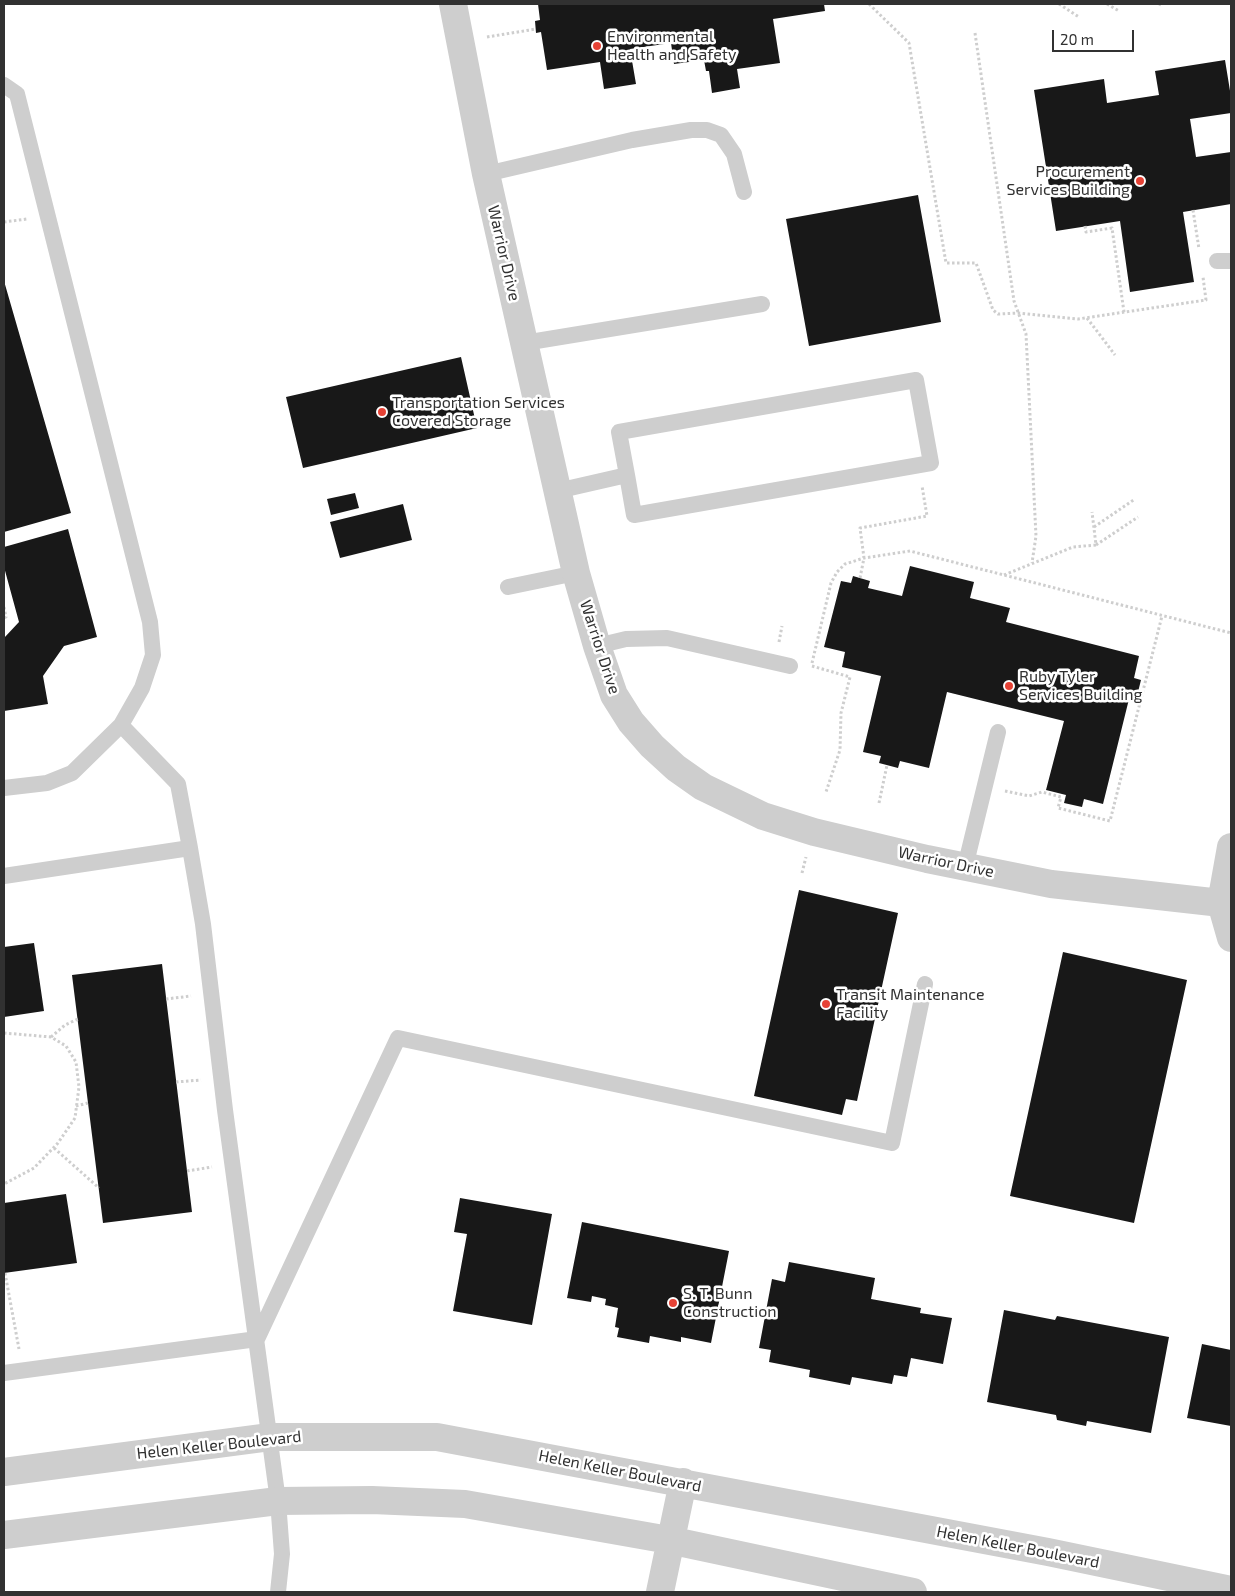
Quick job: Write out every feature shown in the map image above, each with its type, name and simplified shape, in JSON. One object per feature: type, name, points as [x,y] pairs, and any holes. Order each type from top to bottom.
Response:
[{"type":"street","name":"Warrior Drive","points":[[453,4],[486,174],[576,573],[597,646],[614,695],[631,722],[670,763],[703,787],[732,803],[771,819],[823,834],[965,867],[1050,884],[1226,902]]},
{"type":"street","points":[[1231,847],[1226,902],[1231,938]]},
{"type":"street","name":"Helen Keller Boulevard","points":[[4,1472],[270,1436],[437,1437],[683,1482],[1231,1590]]},
{"type":"street","points":[[660,1592],[669,1540],[683,1482]]},
{"type":"street","points":[[4,1535],[278,1501],[372,1500],[465,1504],[669,1540],[913,1592]]},
{"type":"lane","points":[[4,85],[16,94],[150,622],[153,655],[142,688],[121,724],[72,773],[47,783],[4,788]]},
{"type":"lane","points":[[486,174],[632,140],[691,130],[707,130],[722,135],[734,154],[744,192]]},
{"type":"lane","points":[[524,343],[762,304]]},
{"type":"lane","points":[[916,380],[931,463],[634,515],[627,475],[619,432],[916,380]]},
{"type":"lane","points":[[557,492],[627,475]]},
{"type":"lane","points":[[508,587],[576,573]]},
{"type":"lane","points":[[597,646],[626,639],[667,638],[790,666]]},
{"type":"lane","points":[[121,724],[178,784],[190,848],[203,924],[224,1102],[278,1501],[282,1554],[278,1592]]},
{"type":"lane","points":[[965,867],[998,732]]},
{"type":"lane","points":[[4,876],[190,848]]},
{"type":"lane","points":[[257,1339],[398,1038],[892,1143],[925,984]]},
{"type":"lane","points":[[4,1373],[257,1339]]},
{"type":"path","points":[[869,4],[910,43],[946,263],[976,263],[993,310],[1004,316],[1018,313],[1078,319],[1206,300],[1202,273]]},
{"type":"path","points":[[1058,4],[1079,17]]},
{"type":"path","points":[[1107,4],[1119,11]]},
{"type":"path","points":[[460,42],[536,29]]},
{"type":"path","points":[[974,33],[1014,301],[1026,334],[1036,536],[1032,564]]},
{"type":"path","points":[[1193,210],[1199,255]]},
{"type":"path","points":[[1085,226],[1086,232],[1112,228],[1124,312]]},
{"type":"path","points":[[1087,318],[1115,354]]},
{"type":"path","points":[[1094,527],[1135,499]]},
{"type":"path","points":[[860,578],[864,558],[860,528],[927,516],[925,503]]},
{"type":"path","points":[[1092,512],[1096,545]]},
{"type":"path","points":[[1004,576],[1073,547],[1096,545],[1138,517]]},
{"type":"path","points":[[812,666],[831,583],[837,572],[845,564],[864,558],[910,551],[1231,633]]},
{"type":"path","points":[[4,607],[6,617],[4,618]]},
{"type":"path","points":[[985,786],[1022,795],[1042,792],[1060,797],[1058,808],[1110,821],[1162,616]]},
{"type":"path","points":[[790,666],[802,664],[850,677],[841,713],[840,750],[826,792]]},
{"type":"path","points":[[879,803],[887,766]]},
{"type":"path","points":[[51,1037],[78,1019]]},
{"type":"path","points":[[4,1033],[51,1037],[66,1046],[76,1062],[80,1087],[75,1118],[54,1148],[34,1168],[4,1184]]},
{"type":"path","points":[[76,1106],[88,1103]]},
{"type":"path","points":[[54,1148],[99,1188]]},
{"type":"path","points":[[5,1273],[23,1370]]},
{"type":"building","name":"Environmental Health and Safety","points":[[538,4],[824,4],[825,11],[773,19],[780,63],[737,69],[740,88],[712,93],[709,71],[706,71],[704,60],[674,64],[671,43],[630,49],[636,84],[604,89],[600,62],[547,70],[541,32],[536,33],[535,21],[540,20]]},
{"type":"building","name":"Procurement Services Building","points":[[1225,60],[1231,97],[1231,113],[1190,119],[1196,157],[1231,152],[1231,204],[1183,212],[1194,282],[1130,292],[1120,221],[1056,231],[1034,90],[1104,79],[1107,103],[1159,95],[1155,71]]},
{"type":"building","points":[[918,195],[941,322],[809,346],[786,219]]},
{"type":"building","points":[[4,281],[71,513],[4,532]]},
{"type":"building","name":"Transportation Services Covered Storage","points":[[461,357],[477,428],[303,468],[286,397]]},
{"type":"building","points":[[355,493],[359,508],[331,515],[327,499]]},
{"type":"building","points":[[403,504],[412,540],[340,558],[330,522]]},
{"type":"building","points":[[68,529],[97,637],[64,646],[43,676],[48,704],[4,711],[4,638],[19,622],[4,567],[4,547]]},
{"type":"building","name":"Ruby Tyler Services Building","points":[[910,566],[974,582],[970,598],[1010,608],[1006,622],[1139,656],[1134,678],[1141,680],[1137,696],[1130,695],[1103,804],[1084,799],[1082,807],[1064,803],[1066,795],[1046,790],[1064,721],[947,692],[929,768],[900,761],[898,768],[879,763],[881,756],[863,752],[881,676],[842,667],[845,652],[824,647],[841,581],[851,583],[853,576],[870,581],[868,588],[902,596]]},
{"type":"building","name":"Transit Maintenance Facility","points":[[799,890],[898,913],[857,1101],[846,1099],[842,1115],[754,1096]]},
{"type":"building","points":[[34,943],[44,1011],[4,1017],[4,947]]},
{"type":"building","points":[[1063,952],[1187,980],[1134,1223],[1010,1196]]},
{"type":"building","points":[[162,964],[192,1212],[103,1223],[72,975]]},
{"type":"building","points":[[66,1194],[77,1263],[4,1273],[4,1203]]},
{"type":"building","points":[[460,1198],[552,1214],[532,1325],[453,1311],[467,1234],[454,1232]]},
{"type":"building","points":[[582,1222],[729,1251],[711,1343],[681,1337],[681,1342],[650,1336],[649,1343],[617,1337],[619,1328],[615,1327],[618,1308],[605,1305],[606,1299],[592,1296],[591,1302],[567,1298]]},
{"type":"building","points":[[789,1262],[875,1278],[871,1299],[921,1308],[920,1313],[952,1318],[943,1364],[911,1358],[907,1377],[894,1375],[892,1384],[852,1377],[850,1385],[809,1377],[810,1370],[769,1362],[771,1350],[759,1348],[772,1279],[785,1282]]},
{"type":"building","points":[[1004,1310],[1055,1320],[1057,1316],[1169,1337],[1151,1433],[1087,1421],[1086,1426],[1057,1420],[1056,1415],[987,1402]]},
{"type":"building","points":[[1202,1344],[1231,1350],[1231,1426],[1187,1418]]},
{"type":"place","name":"Environmental Health and Safety","points":[[597,46]]},
{"type":"place","name":"Procurement Services Building","points":[[1140,181]]},
{"type":"place","name":"Transportation Services Covered Storage","points":[[382,412]]},
{"type":"place","name":"Ruby Tyler Services Building","points":[[1009,686]]},
{"type":"place","name":"Transit Maintenance Facility","points":[[826,1004]]},
{"type":"place","name":"S. T. Bunn Construction","points":[[673,1303]]}]
